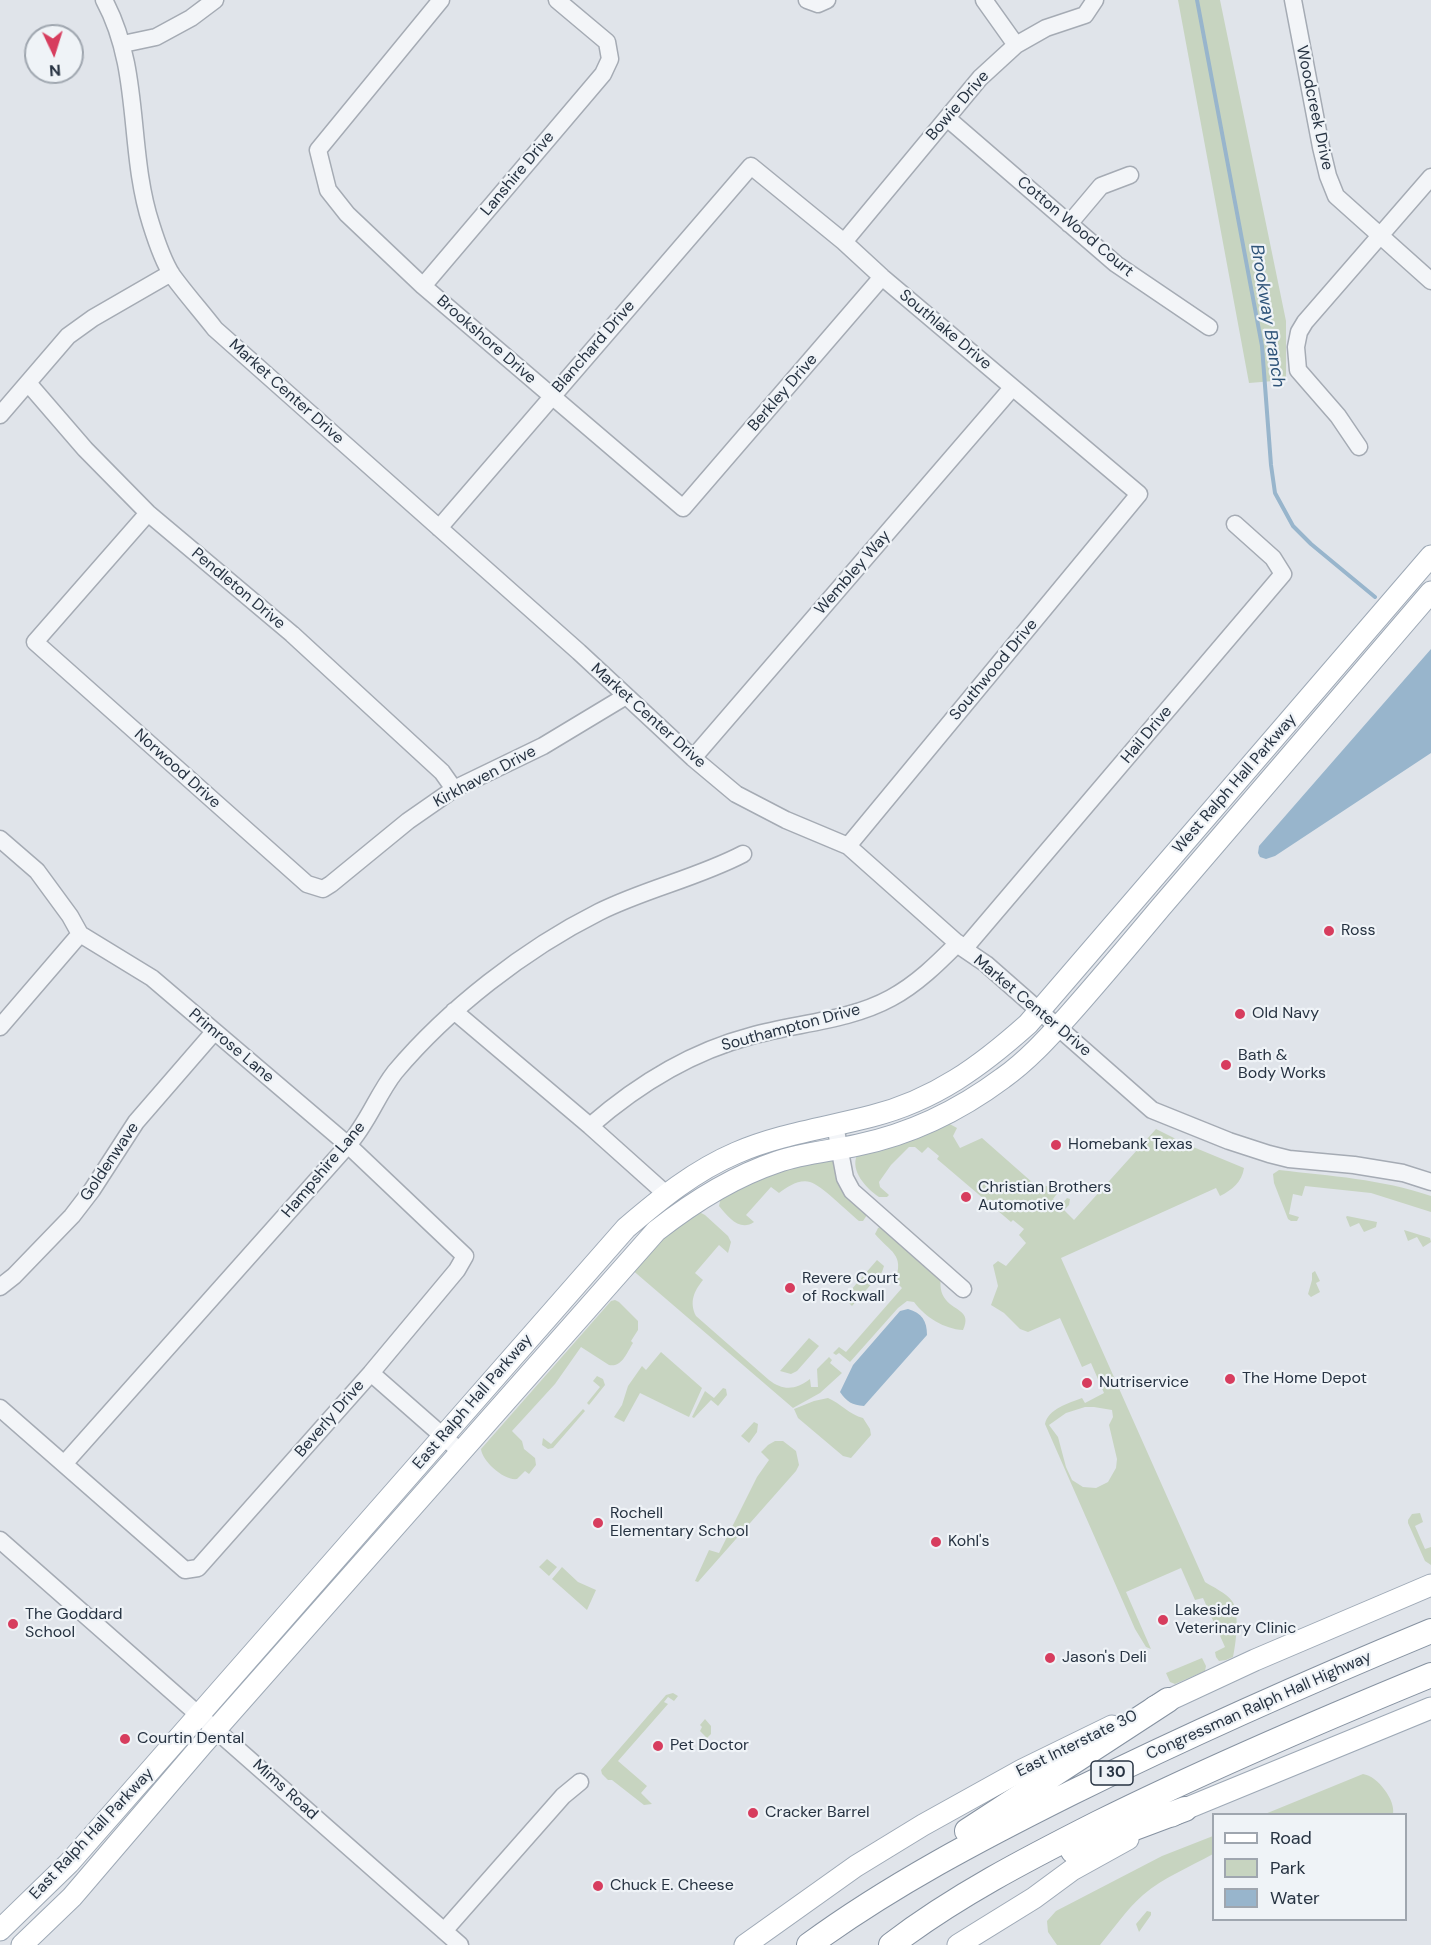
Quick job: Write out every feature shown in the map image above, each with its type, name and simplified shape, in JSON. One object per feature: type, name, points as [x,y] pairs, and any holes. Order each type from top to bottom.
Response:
[{"type":"highway","name":"Congressman Ralph Hall Highway","points":[[808,1945],[843,1920],[924,1870],[1034,1812],[1147,1756],[1431,1631]]},
{"type":"highway","name":"I 30","points":[[891,1945],[926,1918],[1042,1851],[1282,1736],[1431,1675]]},
{"type":"highway","points":[[803,1945],[850,1907],[1168,1700]]},
{"type":"highway","points":[[914,1945],[1006,1884],[1071,1851],[1185,1809]]},
{"type":"main road","name":"West Ralph Hall Parkway","points":[[1039,1011],[1431,556]]},
{"type":"main road","name":"West Ralph Hall Parkway","points":[[1058,1026],[1092,990],[1431,592]]},
{"type":"main road","name":"East Ralph Hall Parkway","points":[[0,1930],[69,1863],[626,1228],[666,1194],[699,1172],[735,1154],[767,1141],[898,1109],[933,1094],[992,1057],[1039,1011]]},
{"type":"main road","name":"East Ralph Hall Parkway","points":[[22,1945],[72,1897],[656,1231],[686,1207],[734,1179],[777,1162],[816,1152],[841,1149],[908,1131],[963,1104],[1003,1078],[1031,1056],[1058,1026]]},
{"type":"main road","name":"East Interstate 30","points":[[745,1945],[856,1866],[923,1825],[1022,1770],[1255,1660],[1431,1585]]},
{"type":"main road","points":[[958,1945],[1034,1898],[1072,1870],[1185,1809],[1431,1708]]},
{"type":"street","name":"Market Center Drive","points":[[104,0],[123,44],[132,99],[139,167],[151,223],[171,273],[215,329],[693,758],[736,794],[786,820],[848,846],[1152,1110],[1229,1141],[1269,1154],[1289,1159],[1354,1165],[1403,1173],[1431,1182]]},
{"type":"street","points":[[123,44],[156,37],[191,18],[215,0]]},
{"type":"street","name":"Brookshore Drive","points":[[441,0],[318,150],[328,190],[347,214],[423,286],[683,508]]},
{"type":"street","name":"Lanshire Drive","points":[[423,286],[603,74],[610,59],[607,42],[557,0]]},
{"type":"street","points":[[984,0],[1016,45]]},
{"type":"street","name":"Woodcreek Drive","points":[[1293,0],[1321,147],[1336,196],[1431,281]]},
{"type":"street","name":"Bowie Drive","points":[[844,242],[980,78],[1016,45],[1046,28],[1085,15],[1095,1]]},
{"type":"street","name":"Cotton Wood Court","points":[[947,118],[1116,264],[1209,327]]},
{"type":"street","name":"Southlake Drive","points":[[751,166],[844,242],[882,277],[1139,494]]},
{"type":"street","name":"Blanchard Drive","points":[[438,528],[751,166]]},
{"type":"street","points":[[1069,224],[1101,186],[1130,175]]},
{"type":"street","points":[[1359,447],[1338,416],[1298,370],[1296,347],[1299,332],[1305,322],[1431,177]]},
{"type":"street","points":[[0,415],[68,336],[93,318],[171,273]]},
{"type":"street","name":"Berkley Drive","points":[[683,508],[882,277]]},
{"type":"street","name":"Pendleton Drive","points":[[28,382],[85,449],[148,513],[292,634],[442,772],[454,789]]},
{"type":"street","name":"Wembley Way","points":[[693,758],[1012,388]]},
{"type":"street","name":"Southwood Drive","points":[[848,846],[1139,494]]},
{"type":"street","name":"Norwood Drive","points":[[148,513],[35,642],[307,884],[323,889]]},
{"type":"street","name":"Hail Drive","points":[[961,946],[1283,574],[1273,558],[1235,524]]},
{"type":"street","name":"Kirkhaven Drive","points":[[323,889],[408,821],[454,789],[543,746],[626,696]]},
{"type":"street","name":"Primrose Lane","points":[[0,839],[37,871],[70,916],[80,934],[152,978],[348,1145],[465,1256]]},
{"type":"street","name":"Hampshire Lane","points":[[64,1464],[358,1135],[393,1075],[454,1011],[533,950],[599,912],[672,882],[716,868],[743,854]]},
{"type":"street","points":[[0,1027],[80,934]]},
{"type":"street","name":"Southampton Drive","points":[[590,1125],[617,1102],[662,1072],[708,1051],[750,1036],[857,1011],[891,998],[961,946]]},
{"type":"street","points":[[454,1011],[590,1125],[666,1194]]},
{"type":"street","name":"Goldenwave","points":[[0,1287],[14,1276],[72,1216],[92,1190],[136,1122],[214,1032]]},
{"type":"street","points":[[835,1125],[845,1178],[852,1191],[963,1289]]},
{"type":"street","name":"Beverly Drive","points":[[64,1464],[185,1570],[198,1568],[371,1373],[457,1270],[465,1256]]},
{"type":"street","points":[[371,1373],[461,1452]]},
{"type":"street","points":[[0,1408],[64,1464]]},
{"type":"street","name":"Mims Road","points":[[0,1540],[460,1945]]},
{"type":"street","points":[[444,1931],[563,1796],[580,1782]]},
{"type":"green space","points":[[1178,0],[1220,0],[1286,321],[1286,380],[1249,383]]},
{"type":"green space","points":[[948,1123],[957,1128],[953,1136],[960,1148],[982,1138],[1033,1183],[1059,1189],[1053,1199],[1061,1205],[1067,1198],[1070,1199],[1069,1205],[1064,1210],[1074,1220],[1156,1129],[1244,1168],[1236,1185],[1220,1196],[1216,1188],[1061,1258],[1205,1582],[1232,1601],[1236,1612],[1237,1628],[1233,1657],[1219,1661],[1216,1657],[1215,1652],[1225,1647],[1203,1598],[1195,1600],[1181,1568],[1126,1592],[1151,1649],[1146,1647],[1135,1629],[1045,1424],[1050,1414],[1060,1407],[1082,1398],[1085,1403],[1104,1393],[1091,1363],[1082,1367],[1060,1318],[1028,1332],[1020,1329],[1004,1313],[991,1305],[998,1286],[993,1265],[998,1261],[1006,1266],[1026,1243],[1019,1235],[1024,1229],[1013,1220],[1011,1222],[937,1159],[939,1156],[928,1147],[922,1153],[915,1147],[909,1147],[891,1165],[879,1182],[880,1187],[889,1195],[887,1197],[879,1197],[860,1179],[855,1161],[857,1155]],"holes":[[[1085,1407],[1112,1410],[1113,1417],[1109,1425],[1117,1459],[1116,1468],[1108,1482],[1096,1488],[1083,1487],[1072,1480],[1058,1437],[1049,1425],[1066,1413]]]},
{"type":"green space","points":[[833,1159],[866,1209],[867,1215],[863,1221],[859,1221],[815,1184],[806,1181],[793,1184],[779,1193],[771,1187],[746,1215],[754,1222],[749,1225],[735,1222],[719,1206],[721,1197],[773,1171]]},
{"type":"green space","points":[[1279,1170],[1356,1179],[1412,1190],[1431,1196],[1431,1212],[1371,1193],[1305,1186],[1302,1196],[1293,1194],[1289,1214],[1299,1217],[1297,1221],[1291,1221],[1288,1219],[1274,1183],[1273,1174]]},
{"type":"green space","points":[[694,1212],[705,1215],[728,1236],[731,1242],[728,1253],[719,1245],[695,1273],[703,1280],[694,1297],[693,1306],[696,1316],[769,1380],[779,1386],[795,1387],[810,1379],[811,1387],[818,1387],[817,1369],[829,1357],[832,1360],[830,1363],[842,1373],[820,1393],[793,1408],[630,1268],[652,1246]]},
{"type":"green space","points":[[1347,1216],[1377,1222],[1376,1227],[1364,1232],[1359,1223],[1350,1227]]},
{"type":"green space","points":[[882,1226],[941,1276],[943,1295],[964,1315],[965,1324],[963,1330],[942,1325],[924,1313],[914,1302],[907,1301],[850,1362],[839,1353],[836,1355],[833,1353],[839,1347],[846,1352],[902,1288],[895,1281],[898,1272],[897,1259],[875,1234]]},
{"type":"green space","points":[[1404,1230],[1430,1238],[1431,1242],[1423,1247],[1417,1237],[1408,1241]]},
{"type":"green space","points":[[877,1260],[884,1266],[882,1272],[852,1306],[844,1298]]},
{"type":"green space","points":[[1315,1271],[1320,1281],[1316,1283],[1320,1292],[1311,1297],[1308,1294],[1312,1273]]},
{"type":"green space","points":[[615,1300],[638,1321],[638,1330],[626,1355],[621,1362],[609,1365],[581,1347],[555,1384],[512,1431],[522,1441],[524,1449],[535,1458],[536,1465],[529,1474],[525,1471],[517,1479],[500,1474],[485,1459],[481,1449],[611,1301]]},
{"type":"green space","points":[[809,1338],[819,1346],[797,1371],[791,1374],[780,1371]]},
{"type":"green space","points":[[661,1352],[702,1388],[689,1417],[640,1393],[624,1422],[614,1417],[622,1405],[628,1386],[642,1366],[646,1370]]},
{"type":"green space","points":[[597,1376],[603,1379],[605,1385],[589,1405],[587,1403],[600,1387],[593,1381]]},
{"type":"green space","points":[[723,1388],[726,1389],[727,1395],[718,1406],[711,1400],[694,1418],[692,1417],[705,1391],[714,1398]]},
{"type":"green space","points":[[828,1398],[863,1418],[870,1429],[871,1435],[851,1458],[843,1456],[798,1418],[794,1409]]},
{"type":"green space","points":[[583,1409],[585,1411],[553,1448],[548,1449],[542,1445],[543,1438],[551,1444]]},
{"type":"green space","points":[[754,1422],[758,1424],[757,1432],[749,1443],[741,1436]]},
{"type":"green space","points":[[775,1441],[783,1441],[796,1451],[799,1465],[796,1471],[698,1582],[695,1581],[709,1550],[719,1553],[757,1477],[769,1460],[761,1452]]},
{"type":"green space","points":[[1420,1513],[1423,1522],[1415,1526],[1425,1549],[1431,1547],[1431,1565],[1425,1561],[1408,1523],[1412,1514]]},
{"type":"green space","points":[[547,1559],[557,1567],[549,1576],[539,1567]]},
{"type":"green space","points":[[562,1567],[578,1582],[596,1590],[587,1610],[552,1579]]},
{"type":"green space","points":[[1202,1658],[1206,1666],[1205,1671],[1175,1684],[1170,1682],[1166,1673]]},
{"type":"green space","points":[[673,1693],[678,1696],[674,1701],[668,1697],[664,1702],[668,1704],[618,1761],[647,1786],[641,1793],[652,1804],[644,1805],[612,1780],[608,1780],[601,1770],[666,1695]]},
{"type":"green space","points":[[705,1719],[711,1726],[711,1734],[707,1738],[700,1731],[702,1727],[700,1725]]},
{"type":"green space","points":[[1363,1774],[1380,1784],[1389,1796],[1393,1809],[1393,1813],[1267,1813]]},
{"type":"green space","points":[[1212,1836],[1212,1855],[1168,1878],[1143,1895],[1126,1912],[1100,1945],[1057,1945],[1048,1932],[1047,1921],[1056,1911],[1162,1856]]},
{"type":"green space","points":[[1147,1911],[1151,1912],[1151,1915],[1139,1932],[1136,1924]]},
{"type":"water","points":[[1431,649],[1431,753],[1275,856],[1266,859],[1260,857],[1259,846]]},
{"type":"water","points":[[908,1309],[923,1318],[927,1335],[864,1406],[850,1402],[840,1392],[853,1365],[900,1311]]},
{"type":"waterway","name":"Brookway Branch","points":[[1197,0],[1262,346],[1275,493],[1293,526],[1311,544],[1375,597]]},
{"type":"place","name":"Ross","points":[[1329,931]]},
{"type":"place","name":"Old Navy","points":[[1240,1014]]},
{"type":"place","name":"Bath & Body Works","points":[[1226,1065]]},
{"type":"place","name":"Homebank Texas","points":[[1056,1145]]},
{"type":"place","name":"Christian Brothers Automotive","points":[[966,1197]]},
{"type":"place","name":"Revere Court of Rockwall","points":[[790,1288]]},
{"type":"place","name":"The Home Depot","points":[[1230,1379]]},
{"type":"place","name":"Nutriservice","points":[[1087,1383]]},
{"type":"place","name":"Rochell Elementary School","points":[[598,1523]]},
{"type":"place","name":"Kohl's","points":[[936,1542]]},
{"type":"place","name":"Lakeside Veterinary Clinic","points":[[1163,1620]]},
{"type":"place","name":"The Goddard School","points":[[13,1624]]},
{"type":"place","name":"Jason's Deli","points":[[1050,1658]]},
{"type":"place","name":"Courtin Dental","points":[[125,1739]]},
{"type":"place","name":"Pet Doctor","points":[[658,1746]]},
{"type":"place","name":"Cracker Barrel","points":[[753,1813]]},
{"type":"place","name":"Chuck E. Cheese","points":[[598,1886]]}]
